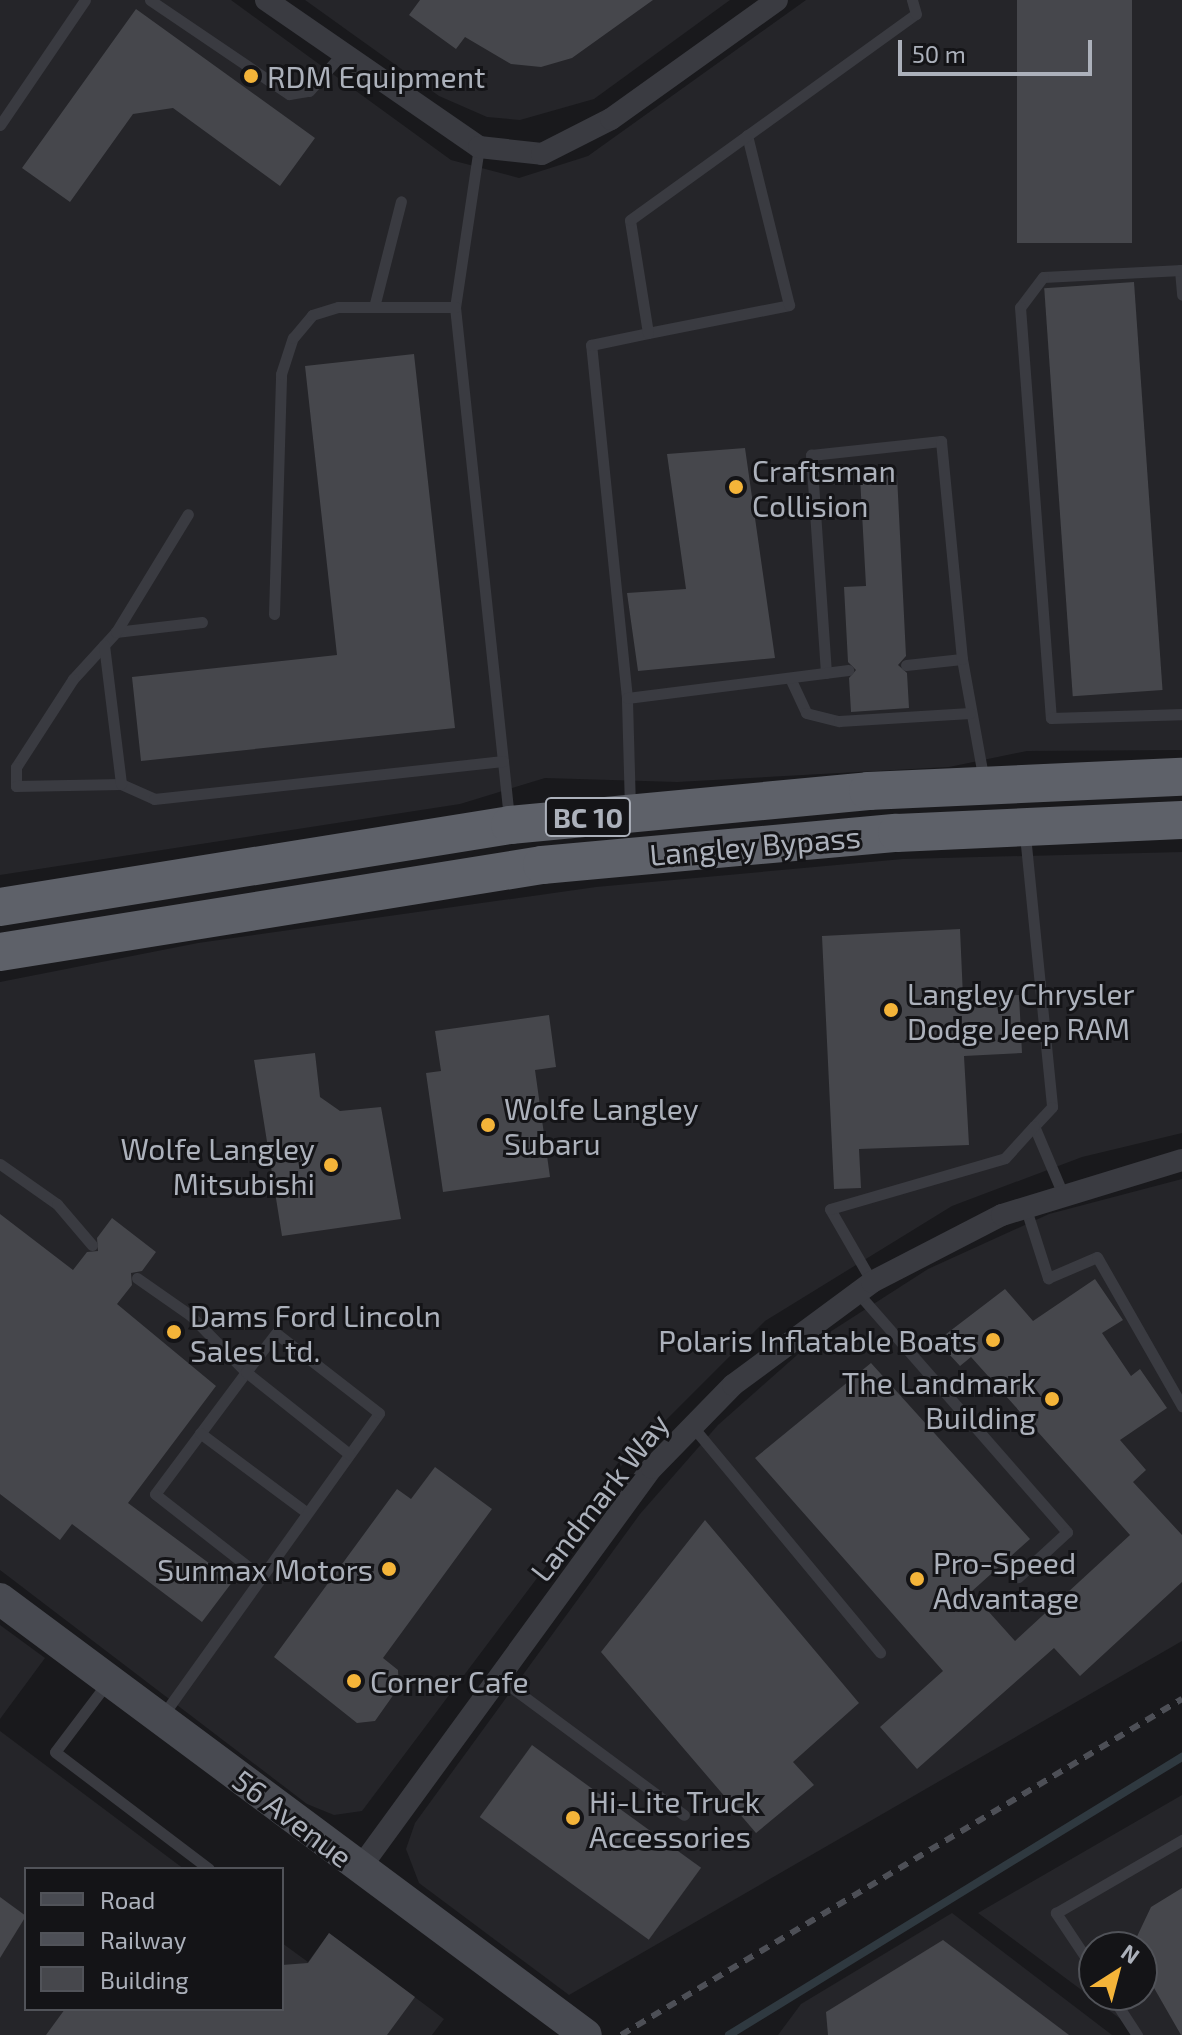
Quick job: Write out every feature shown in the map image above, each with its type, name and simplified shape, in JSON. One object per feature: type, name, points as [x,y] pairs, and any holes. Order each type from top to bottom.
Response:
[{"type":"highway","name":"Langley Bypass","points":[[0,907],[510,825],[630,812],[984,785],[1182,777]]},
{"type":"highway","name":"Langley Bypass","points":[[0,952],[542,865],[1024,826],[1182,820]]},
{"type":"main road","name":"56 Avenue","points":[[0,1599],[108,1683],[586,2035]]},
{"type":"street","points":[[266,0],[341,55],[479,147],[542,154],[611,119],[777,0]]},
{"type":"street","name":"Landmark Way","points":[[360,1868],[652,1468],[733,1385],[865,1287],[1025,1206],[1062,1192],[1182,1160]]},
{"type":"lane","points":[[0,125],[85,0]]},
{"type":"lane","points":[[150,0],[289,94],[309,91],[341,55]]},
{"type":"lane","points":[[648,333],[630,220],[916,14],[912,0]]},
{"type":"lane","points":[[630,812],[627,698],[591,345],[789,305],[747,135]]},
{"type":"lane","points":[[479,147],[455,307],[510,825]]},
{"type":"lane","points":[[374,307],[401,201]]},
{"type":"lane","points":[[1182,295],[1181,270],[1043,277],[1020,307],[1051,718],[1182,714]]},
{"type":"lane","points":[[274,614],[281,374],[289,350],[312,315],[374,307],[455,307]]},
{"type":"lane","points":[[826,673],[811,455],[941,441],[962,659],[984,785]]},
{"type":"lane","points":[[188,514],[116,632],[16,767],[16,786],[121,784],[154,799],[503,761]]},
{"type":"lane","points":[[116,632],[202,622]]},
{"type":"lane","points":[[104,645],[121,784]]},
{"type":"lane","points":[[906,665],[962,659]]},
{"type":"lane","points":[[627,698],[848,670]]},
{"type":"lane","points":[[790,678],[806,713],[839,721],[970,713]]},
{"type":"lane","points":[[1018,1577],[1067,1532],[865,1287],[830,1209],[1005,1158],[1052,1107],[1024,826]]},
{"type":"lane","points":[[1034,1126],[1062,1192]]},
{"type":"lane","points":[[0,1164],[57,1204],[92,1245]]},
{"type":"lane","points":[[1025,1206],[1048,1278],[1097,1257],[1182,1406]]},
{"type":"lane","points":[[137,1278],[190,1315],[246,1372],[349,1454]]},
{"type":"lane","points":[[160,1719],[379,1413],[276,1333],[155,1494],[260,1576]]},
{"type":"lane","points":[[693,1427],[880,1652]]},
{"type":"lane","points":[[200,1433],[306,1512]]},
{"type":"lane","points":[[499,1678],[684,1815]]},
{"type":"lane","points":[[108,1683],[55,1752],[206,1867]]},
{"type":"lane","points":[[1078,1946],[1056,1913],[1182,1840]]},
{"type":"lane","points":[[1121,2011],[1137,2035]]},
{"type":"shaded area","points":[[0,0],[231,0],[451,160],[519,178],[588,156],[806,0],[1182,0],[1182,750],[1027,751],[949,767],[677,782],[545,778],[460,804],[0,875]]},
{"type":"shaded area","points":[[305,0],[730,0],[594,99],[520,120],[487,117],[439,96]]},
{"type":"shaded area","points":[[1182,852],[1182,1133],[1082,1157],[952,1206],[765,1321],[625,1461],[362,1811],[334,1815],[307,1804],[0,1570],[0,982],[198,943],[596,887],[903,859]]},
{"type":"shaded area","points":[[1182,1179],[1182,1641],[569,1995],[419,1883],[406,1849],[415,1823],[640,1514],[718,1425],[805,1348],[928,1269],[1049,1214]]},
{"type":"shaded area","points":[[0,1625],[45,1658],[0,1719]]},
{"type":"shaded area","points":[[0,1731],[181,1867],[24,1867],[24,2011],[284,2011],[284,1944],[308,1962],[329,1933],[444,2019],[432,2035],[0,2035]]},
{"type":"shaded area","points":[[1182,1795],[1182,2035],[1142,2035],[1110,2011],[1158,2011],[1158,1931],[1078,1931],[1078,1987],[978,1913]]},
{"type":"shaded area","points":[[952,1913],[1112,2035],[778,2035],[801,2004]]},
{"type":"building","points":[[420,0],[653,0],[572,58],[541,67],[511,64],[465,37],[456,49],[409,15]]},
{"type":"building","points":[[1017,0],[1132,0],[1132,243],[1017,243]]},
{"type":"building","points":[[136,9],[315,138],[280,186],[173,108],[133,114],[70,202],[22,168]]},
{"type":"building","points":[[1134,282],[1163,690],[1073,696],[1044,288]]},
{"type":"building","points":[[414,354],[455,728],[141,761],[132,677],[337,655],[305,366]]},
{"type":"building","points":[[745,448],[775,658],[638,671],[627,593],[686,589],[667,454]]},
{"type":"building","points":[[897,475],[906,656],[898,665],[907,673],[909,708],[851,712],[849,678],[856,670],[848,662],[844,587],[866,586],[860,477]]},
{"type":"building","points":[[960,929],[963,997],[1019,995],[1022,1053],[964,1056],[969,1145],[859,1149],[861,1188],[834,1189],[822,936]]},
{"type":"building","name":"Wolfe Langley Subaru","points":[[549,1015],[556,1067],[535,1070],[550,1177],[443,1192],[426,1073],[441,1071],[435,1031]]},
{"type":"building","name":"Wolfe Langley Mitsubishi","points":[[315,1053],[320,1097],[340,1111],[381,1107],[401,1219],[282,1236],[254,1060]]},
{"type":"building","points":[[0,1214],[73,1270],[87,1252],[98,1251],[97,1238],[112,1218],[156,1252],[142,1271],[131,1273],[132,1285],[117,1304],[216,1386],[128,1503],[233,1581],[202,1622],[72,1524],[60,1540],[0,1494]]},
{"type":"building","points":[[1095,1279],[1123,1320],[1102,1333],[1131,1376],[1140,1369],[1167,1408],[1120,1440],[1146,1470],[1133,1482],[1182,1535],[1182,1582],[1080,1676],[1054,1648],[917,1769],[880,1727],[943,1671],[755,1458],[871,1363],[1030,1539],[971,1592],[1015,1641],[1130,1535],[971,1357],[960,1366],[937,1341],[1005,1289],[1033,1321]]},
{"type":"building","points":[[435,1467],[492,1509],[383,1658],[398,1670],[399,1687],[375,1721],[357,1723],[274,1657],[397,1489],[411,1499]]},
{"type":"building","points":[[705,1520],[859,1703],[793,1762],[814,1785],[756,1833],[601,1652]]},
{"type":"building","points":[[532,1745],[701,1868],[649,1940],[480,1817]]},
{"type":"building","points":[[1182,1888],[1182,2035],[1158,1995],[1158,1931],[1140,1931],[1151,1907]]},
{"type":"building","points":[[0,1897],[24,1915],[24,1919],[0,1958]]},
{"type":"building","points":[[329,1933],[415,1997],[387,2035],[46,2035],[64,2011],[284,2011],[284,1965],[308,1963]]},
{"type":"building","points":[[943,1940],[1069,2035],[828,2035],[826,2012]]},
{"type":"waterway","points":[[729,2035],[1182,1757]]},
{"type":"railway","points":[[621,2035],[1182,1699]]},
{"type":"place","name":"RDM Equipment","points":[[251,76]]},
{"type":"place","name":"Craftsman Collision","points":[[736,487]]},
{"type":"place","name":"Langley Chrysler Dodge Jeep RAM","points":[[891,1010]]},
{"type":"place","name":"Wolfe Langley Subaru","points":[[488,1125]]},
{"type":"place","name":"Wolfe Langley Mitsubishi","points":[[331,1165]]},
{"type":"place","name":"Dams Ford Lincoln Sales Ltd.","points":[[174,1332]]},
{"type":"place","name":"Polaris Inflatable Boats","points":[[993,1340]]},
{"type":"place","name":"The Landmark Building","points":[[1052,1399]]},
{"type":"place","name":"Sunmax Motors","points":[[389,1569]]},
{"type":"place","name":"Pro-Speed Advantage","points":[[917,1579]]},
{"type":"place","name":"Corner Cafe","points":[[354,1681]]},
{"type":"place","name":"Hi-Lite Truck Accessories","points":[[573,1818]]}]
